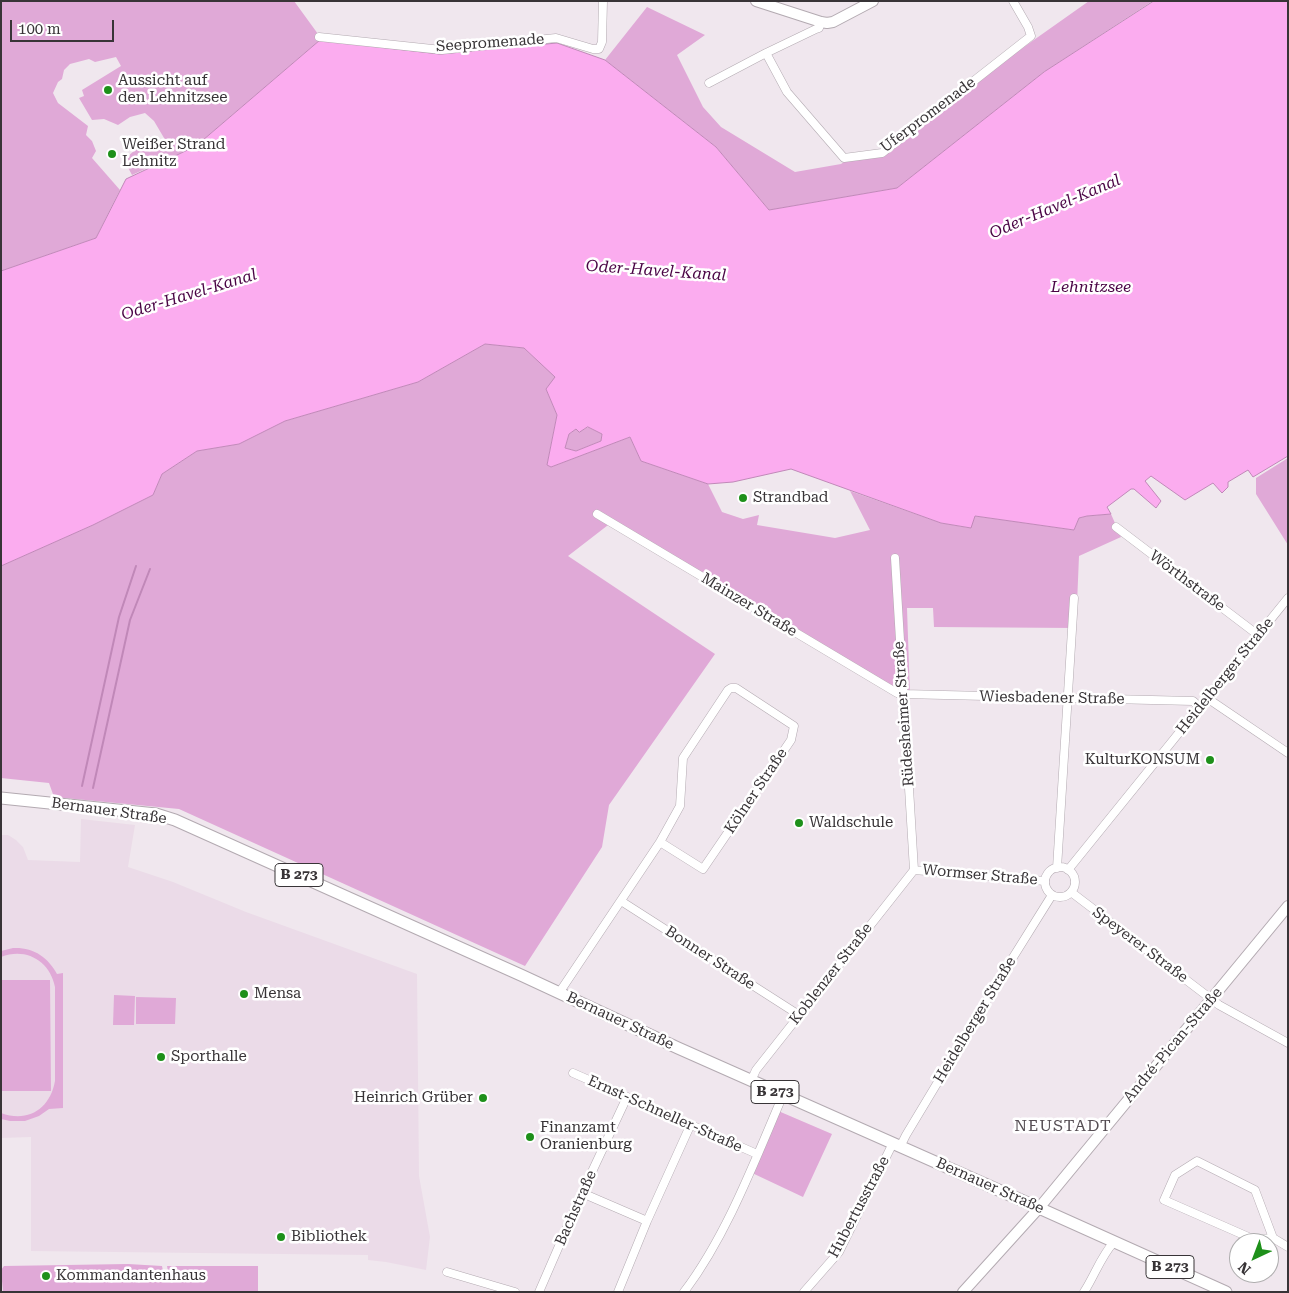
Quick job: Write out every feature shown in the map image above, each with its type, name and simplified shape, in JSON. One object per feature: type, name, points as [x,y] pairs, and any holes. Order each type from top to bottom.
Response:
[{"type":"main road","name":"Bernauer Straße","points":[[1,798],[156,814],[175,820],[559,993],[654,1038],[1226,1292]]},
{"type":"street","name":"Seepromenade","points":[[320,37],[442,50],[556,38],[599,49],[602,42],[602,1]]},
{"type":"street","points":[[756,1],[827,23],[833,22],[873,1]]},
{"type":"street","name":"Uferpromenade","points":[[766,53],[787,92],[844,158],[882,153],[1031,36],[1014,1]]},
{"type":"street","points":[[709,83],[819,28],[821,22]]},
{"type":"street","name":"Mainzer Straße","points":[[597,514],[897,693],[902,694]]},
{"type":"street","name":"Wörthstraße","points":[[1116,527],[1258,636]]},
{"type":"street","name":"Rüdesheimer Straße","points":[[895,558],[914,870]]},
{"type":"street","points":[[1057,868],[1074,598]]},
{"type":"street","name":"Heidelberger Straße","points":[[1068,870],[1288,598]]},
{"type":"street","name":"Kölner Straße","points":[[559,993],[660,842],[680,806],[682,758],[728,690],[736,688],[794,726],[791,740],[703,869],[660,842]]},
{"type":"street","name":"Wiesbadener Straße","points":[[902,694],[1193,702],[1200,707]]},
{"type":"street","points":[[1208,698],[1288,753]]},
{"type":"street","points":[[1057,868],[1068,870],[1075,882],[1071,892],[1063,897],[1052,895],[1047,890],[1045,881],[1049,872],[1057,868]]},
{"type":"street","name":"Wormser Straße","points":[[914,870],[1045,881]]},
{"type":"street","name":"Koblenzer Straße","points":[[751,1081],[756,1070],[914,870]]},
{"type":"street","name":"Speyerer Straße","points":[[1071,892],[1219,1005],[1288,1043]]},
{"type":"street","name":"Heidelberger Straße","points":[[897,1145],[911,1126],[1052,895]]},
{"type":"street","name":"Bonner Straße","points":[[621,902],[799,1015]]},
{"type":"street","name":"André-Pican-Straße","points":[[964,1292],[1039,1208],[1287,910]]},
{"type":"street","name":"Ernst-Schneller-Straße","points":[[573,1073],[757,1154]]},
{"type":"street","points":[[684,1292],[696,1276],[724,1229],[783,1095]]},
{"type":"street","name":"Bachstraße","points":[[539,1292],[582,1192],[627,1096]]},
{"type":"street","points":[[618,1292],[647,1221],[690,1126]]},
{"type":"street","name":"Hubertusstraße","points":[[804,1292],[839,1252],[897,1145]]},
{"type":"street","points":[[1197,1162],[1256,1190],[1273,1238],[1253,1239],[1164,1200],[1174,1174],[1197,1162]]},
{"type":"street","points":[[582,1192],[647,1221]]},
{"type":"street","points":[[1084,1292],[1107,1250],[1114,1242]]},
{"type":"street","points":[[447,1272],[515,1292]]},
{"type":"shaded area","points":[[1,1],[294,1],[318,34],[320,40],[196,146],[132,175],[124,160],[136,149],[167,143],[154,121],[145,113],[130,117],[118,125],[104,119],[92,120],[79,98],[84,96],[82,90],[121,66],[116,57],[95,62],[89,59],[70,64],[64,70],[62,79],[58,82],[53,93],[58,103],[88,126],[86,135],[92,141],[96,151],[92,158],[120,190],[96,238],[1,271]]},
{"type":"shaded area","points":[[1089,1],[1151,2],[1044,72],[897,188],[769,210],[716,147],[605,60],[647,7],[705,35],[677,55],[703,107],[721,127],[795,172],[841,164],[854,155],[880,150]]},
{"type":"shaded area","points":[[485,344],[524,348],[556,377],[546,389],[557,415],[547,465],[551,467],[630,437],[641,461],[708,484],[722,512],[743,519],[759,515],[757,525],[835,538],[870,530],[850,491],[941,523],[970,528],[975,516],[1074,530],[1079,518],[1111,514],[1121,537],[1079,556],[1076,628],[934,627],[933,608],[907,608],[910,696],[897,693],[612,522],[568,556],[715,654],[609,805],[602,847],[525,966],[179,809],[54,797],[49,783],[1,778],[1,566],[93,525],[153,495],[162,474],[197,451],[239,444],[285,421],[418,382]]},
{"type":"shaded area","points":[[588,427],[602,434],[601,441],[576,451],[565,448],[569,434],[576,429],[579,432]]},
{"type":"shaded area","points":[[1288,458],[1288,545],[1256,494],[1256,478]]},
{"type":"shaded area","points":[[81,819],[135,825],[128,867],[173,882],[246,912],[417,974],[419,1176],[430,1237],[426,1270],[368,1260],[368,1255],[31,1251],[31,1137],[1,1138],[1,835],[8,835],[16,840],[23,847],[28,860],[80,862]]},
{"type":"shaded area","points":[[13,948],[27,949],[39,954],[57,974],[63,973],[63,1108],[49,1109],[39,1116],[25,1121],[1,1119],[1,1113],[11,1116],[29,1115],[43,1106],[52,1091],[55,1081],[55,987],[48,970],[36,958],[19,954],[1,957],[1,951]]},
{"type":"shaded area","points":[[1,980],[50,980],[51,1091],[1,1091]]},
{"type":"shaded area","points":[[114,995],[135,996],[134,1025],[113,1025]]},
{"type":"shaded area","points":[[136,997],[176,998],[175,1024],[136,1024]]},
{"type":"shaded area","points":[[776,1110],[832,1134],[803,1197],[750,1172]]},
{"type":"shaded area","points":[[128,1264],[162,1266],[163,1271],[168,1271],[167,1266],[258,1266],[258,1292],[3,1292],[1,1270],[4,1266]]},
{"type":"water","name":"Lehnitzsee","points":[[1154,1],[1288,1],[1288,456],[1253,477],[1248,470],[1228,482],[1228,487],[1222,493],[1213,483],[1185,500],[1151,476],[1145,481],[1161,501],[1156,508],[1134,489],[1131,489],[1107,507],[1111,514],[1079,518],[1074,530],[975,516],[971,528],[941,523],[791,469],[733,482],[708,484],[641,461],[630,437],[551,467],[547,465],[557,415],[546,389],[555,377],[524,348],[485,344],[418,382],[285,421],[239,444],[197,451],[162,474],[153,495],[93,525],[1,566],[1,271],[96,238],[126,179],[196,146],[320,40],[439,54],[557,43],[605,60],[716,147],[769,210],[897,188],[1044,72]],"holes":[[[588,427],[602,434],[601,441],[576,451],[565,448],[569,434],[576,429],[579,432]]]},
{"type":"waterway","points":[[82,786],[119,617],[136,566]]},
{"type":"waterway","points":[[93,788],[130,620],[150,569]]},
{"type":"place","name":"Aussicht auf den Lehnitzsee","points":[[108,90]]},
{"type":"place","name":"Weißer Strand Lehnitz","points":[[112,154]]},
{"type":"place","name":"Strandbad","points":[[743,498]]},
{"type":"place","name":"KulturKONSUM","points":[[1210,760]]},
{"type":"place","name":"Waldschule","points":[[799,823]]},
{"type":"place","name":"Mensa","points":[[244,994]]},
{"type":"place","name":"Sporthalle","points":[[161,1057]]},
{"type":"place","name":"Heinrich Grüber","points":[[483,1098]]},
{"type":"place","name":"Finanzamt Oranienburg","points":[[530,1137]]},
{"type":"place","name":"Bibliothek","points":[[281,1237]]},
{"type":"place","name":"Kommandantenhaus","points":[[46,1276]]},
{"type":"district","name":"NEUSTADT","points":[[1063,1126]]},
{"type":"water label","name":"Oder-Havel-Kanal","points":[[1055,207]]},
{"type":"water label","name":"Oder-Havel-Kanal","points":[[656,271]]},
{"type":"water label","name":"Oder-Havel-Kanal","points":[[189,295]]}]
